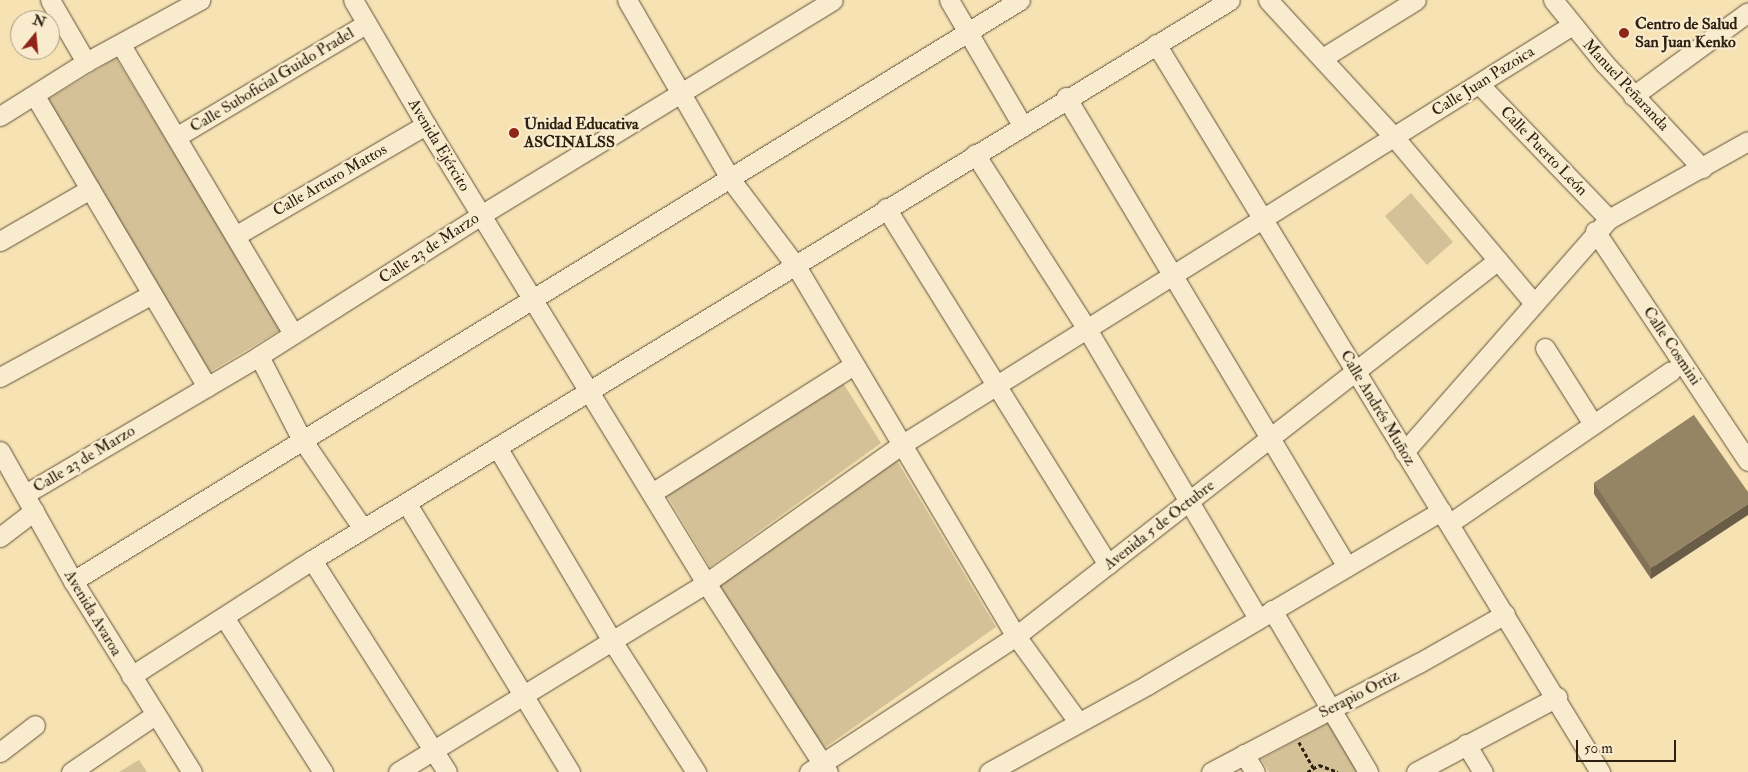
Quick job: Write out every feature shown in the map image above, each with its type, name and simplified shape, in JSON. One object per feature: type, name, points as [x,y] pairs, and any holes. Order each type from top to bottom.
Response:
[{"type":"street","points":[[50,0],[86,62]]},
{"type":"street","points":[[0,116],[35,96],[86,62],[122,45],[200,0]]},
{"type":"street","name":"Avenida Ejército","points":[[354,0],[426,125],[820,769]]},
{"type":"street","points":[[627,0],[731,180],[796,266],[1016,636],[1079,723]]},
{"type":"street","name":"Calle 23 de Marzo","points":[[0,536],[29,503],[207,387],[481,215],[682,94],[833,0]]},
{"type":"street","points":[[949,0],[1022,125]]},
{"type":"street","points":[[73,581],[301,438],[731,180],[1020,0]]},
{"type":"street","points":[[131,676],[312,560],[796,266],[1066,97],[1230,0]]},
{"type":"street","points":[[1268,0],[1324,58],[1394,137],[1534,303]]},
{"type":"street","points":[[1324,58],[1416,0]]},
{"type":"street","name":"Manuel Peñaranda","points":[[1558,2],[1572,25],[1633,96],[1702,168]]},
{"type":"street","points":[[1633,96],[1748,12]]},
{"type":"street","name":"Calle Suboficial Guido Pradel","points":[[176,137],[367,23]]},
{"type":"street","name":"Calle Juan Pazoica","points":[[398,772],[706,583],[901,445],[1572,25]]},
{"type":"street","name":"Calle Andrés Muñoz","points":[[1156,44],[1404,452],[1557,697],[1600,772]]},
{"type":"street","points":[[122,45],[293,334]]},
{"type":"street","name":"Calle Puerto León","points":[[1479,84],[1602,225]]},
{"type":"street","points":[[35,96],[207,387]]},
{"type":"street","points":[[1066,97],[1175,274],[1346,565]]},
{"type":"street","name":"Calle Arturo Mattos","points":[[235,236],[426,125]]},
{"type":"street","points":[[1404,452],[1602,225],[1634,203],[1702,168],[1748,141]]},
{"type":"street","points":[[975,154],[1087,329],[1188,502],[1330,709],[1368,772]]},
{"type":"street","points":[[0,241],[90,189]]},
{"type":"street","points":[[886,208],[1108,564]]},
{"type":"street","name":"Calle Cosmini","points":[[1602,225],[1748,461]]},
{"type":"street","name":"Avenida 5 de Octubre","points":[[820,769],[1016,636],[1498,260]]},
{"type":"street","points":[[0,377],[152,294]]},
{"type":"street","points":[[1546,348],[1593,424]]},
{"type":"street","points":[[259,356],[301,438],[363,529]]},
{"type":"street","points":[[652,493],[854,365]]},
{"type":"street","points":[[989,772],[1079,723],[1346,565],[1446,517],[1593,424],[1671,371]]},
{"type":"street","points":[[497,447],[612,641],[696,772]]},
{"type":"street","name":"Avenida Avaroa","points":[[0,451],[73,581],[192,772]]},
{"type":"street","points":[[407,504],[570,772]]},
{"type":"street","points":[[312,560],[448,772]]},
{"type":"street","name":"Serapio Ortiz","points":[[1211,772],[1505,614]]},
{"type":"street","points":[[224,617],[323,772]]},
{"type":"street","points":[[1416,772],[1557,697]]},
{"type":"street","points":[[71,772],[156,715]]},
{"type":"street","points":[[0,752],[35,725]]},
{"type":"street","points":[[1466,744],[1483,772]]},
{"type":"street","points":[[1244,754],[1255,772]]},
{"type":"path","points":[[1291,730],[1313,767]]},
{"type":"path","points":[[1307,772],[1313,767],[1326,765],[1338,772]]},
{"type":"shaded area","points":[[116,58],[282,329],[210,372],[45,101]]},
{"type":"shaded area","points":[[1411,193],[1453,242],[1427,265],[1385,216]]},
{"type":"shaded area","points":[[843,383],[881,443],[710,567],[666,494]]},
{"type":"shaded area","points":[[896,459],[996,627],[823,749],[719,586]]},
{"type":"shaded area","points":[[1328,723],[1358,772],[1269,772],[1261,759]]},
{"type":"shaded area","points":[[139,760],[147,772],[119,772]]},
{"type":"building","points":[[1694,415],[1748,492],[1748,504],[1651,568],[1594,483]]},
{"type":"place","name":"Centro de Salud San Juan Kenko","points":[[1624,33]]},
{"type":"place","name":"Unidad Educativa ASCINALSS","points":[[514,133]]}]
